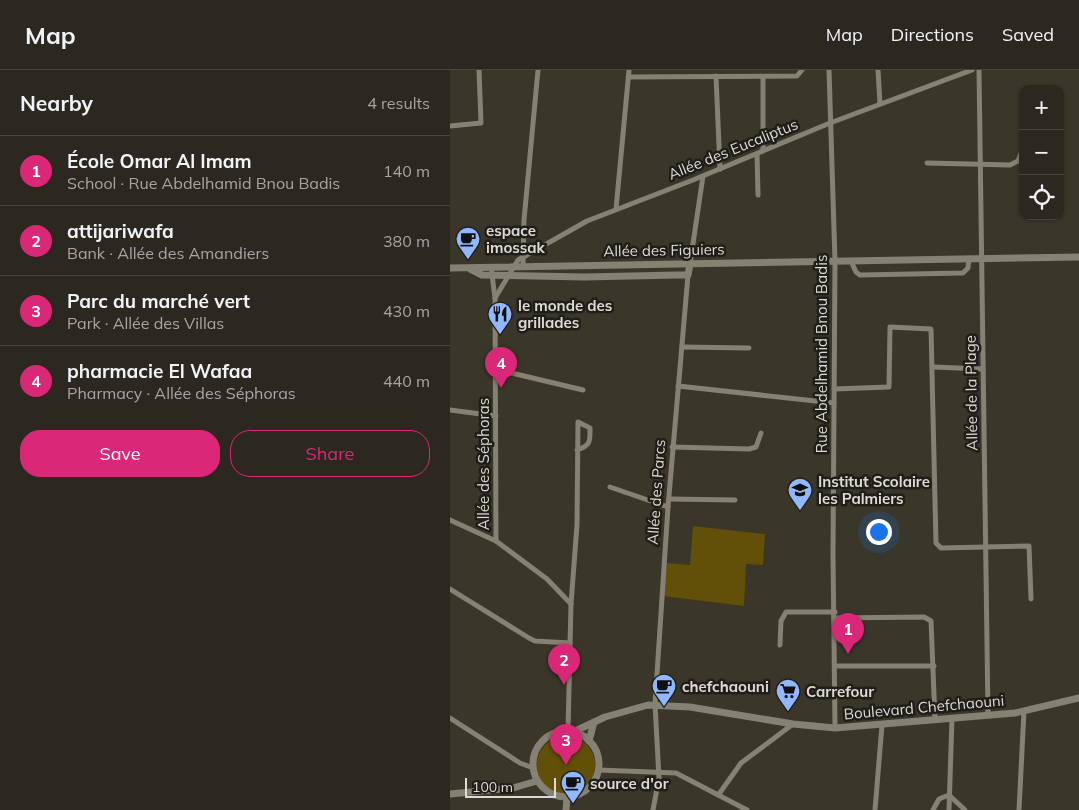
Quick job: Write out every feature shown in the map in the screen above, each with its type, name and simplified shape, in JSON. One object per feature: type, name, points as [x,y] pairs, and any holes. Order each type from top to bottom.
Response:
[{"type":"street","points":[[450,126],[481,124],[479,70]]},
{"type":"street","points":[[523,267],[538,70]]},
{"type":"street","points":[[616,209],[629,70]]},
{"type":"street","points":[[661,70],[661,77]]},
{"type":"street","points":[[628,77],[797,76],[802,70]]},
{"type":"street","name":"Rue Abdelhamid Bnou Badis","points":[[829,70],[835,261],[834,615],[836,728]]},
{"type":"street","points":[[878,70],[880,104]]},
{"type":"street","name":"Allée des Eucaliptus","points":[[512,267],[523,256],[572,228],[616,209],[703,176],[830,123],[972,70]]},
{"type":"street","name":"Allée de la Plage","points":[[979,70],[988,715]]},
{"type":"street","points":[[716,76],[717,141],[720,168]]},
{"type":"street","points":[[763,76],[763,151]]},
{"type":"street","points":[[757,154],[758,195]]},
{"type":"street","points":[[928,163],[1014,164],[1019,156]]},
{"type":"street","name":"Allée des Parcs","points":[[653,810],[659,770],[655,704],[672,447],[688,275],[703,176]]},
{"type":"street","name":"Allée des Figuiers","points":[[688,275],[585,277],[477,275],[470,270],[478,266],[523,267],[1079,257]]},
{"type":"street","points":[[852,261],[856,272],[860,275],[912,275],[963,273],[968,268],[969,258]]},
{"type":"street","name":"Allée des Séphoras","points":[[491,267],[495,298],[496,541]]},
{"type":"street","points":[[495,298],[510,275],[512,267]]},
{"type":"street","points":[[450,268],[470,270]]},
{"type":"street","points":[[834,389],[889,387],[890,327],[930,329],[933,368],[936,543],[941,548],[1029,546],[1030,599]]},
{"type":"street","points":[[682,347],[749,348]]},
{"type":"street","points":[[933,368],[983,369]]},
{"type":"street","points":[[495,369],[583,390]]},
{"type":"street","points":[[678,386],[834,403]]},
{"type":"street","points":[[450,410],[496,416]]},
{"type":"street","points":[[571,731],[570,643],[577,525],[577,450],[577,441],[578,422],[590,428],[590,443],[588,446],[577,450]]},
{"type":"street","points":[[672,447],[749,449],[756,447],[761,433]]},
{"type":"street","points":[[610,487],[668,507]]},
{"type":"street","points":[[669,498],[735,500]]},
{"type":"street","points":[[450,520],[496,541],[547,579],[571,604]]},
{"type":"street","points":[[450,589],[529,638],[536,641],[570,643]]},
{"type":"street","points":[[780,645],[781,621],[786,612],[927,618],[933,626],[935,719]]},
{"type":"street","points":[[835,666],[934,666]]},
{"type":"street","name":"Boulevard Chefchaouni","points":[[571,731],[617,712],[655,704],[690,707],[793,724],[836,728],[882,726],[935,719],[1024,712],[1079,698]]},
{"type":"street","points":[[1019,810],[1024,712]]},
{"type":"street","points":[[450,718],[520,763],[533,768]]},
{"type":"street","points":[[949,810],[952,718]]},
{"type":"street","points":[[589,741],[594,722]]},
{"type":"street","points":[[719,794],[741,763],[793,724]]},
{"type":"street","points":[[875,810],[882,726]]},
{"type":"street","points":[[571,731],[589,741],[598,754],[599,770],[596,778],[584,792],[567,797],[555,796],[545,790],[537,781],[533,768],[536,749],[542,741],[550,735],[571,731]]},
{"type":"street","points":[[599,770],[659,770],[676,773],[747,810]]},
{"type":"street","points":[[450,794],[513,788],[537,781]]},
{"type":"street","points":[[933,810],[939,799],[949,795]]},
{"type":"street","points":[[949,795],[965,810]]},
{"type":"street","points":[[566,810],[567,797]]},
{"type":"shaded area","points":[[693,526],[765,534],[763,565],[746,564],[744,606],[663,596],[667,563],[690,565]]},
{"type":"shaded area","points":[[566,736],[577,738],[590,749],[595,765],[593,776],[582,789],[566,794],[555,792],[542,781],[537,765],[539,754],[550,741]]},
{"type":"place","name":"espace imossak","points":[[468,260]]},
{"type":"place","name":"le monde des grillades","points":[[500,335]]},
{"type":"place","name":"pharmacie El Wafaa","points":[[501,388]]},
{"type":"place","name":"Institut Scolaire les Palmiers","points":[[800,511]]},
{"type":"place","name":"École Omar Al Imam","points":[[848,654]]},
{"type":"place","name":"attijariwafa","points":[[564,685]]},
{"type":"place","name":"chefchaouni","points":[[664,707]]},
{"type":"place","name":"Carrefour","points":[[788,712]]},
{"type":"place","name":"Parc du marché vert","points":[[566,765]]},
{"type":"place","name":"source d'or","points":[[573,804]]}]
